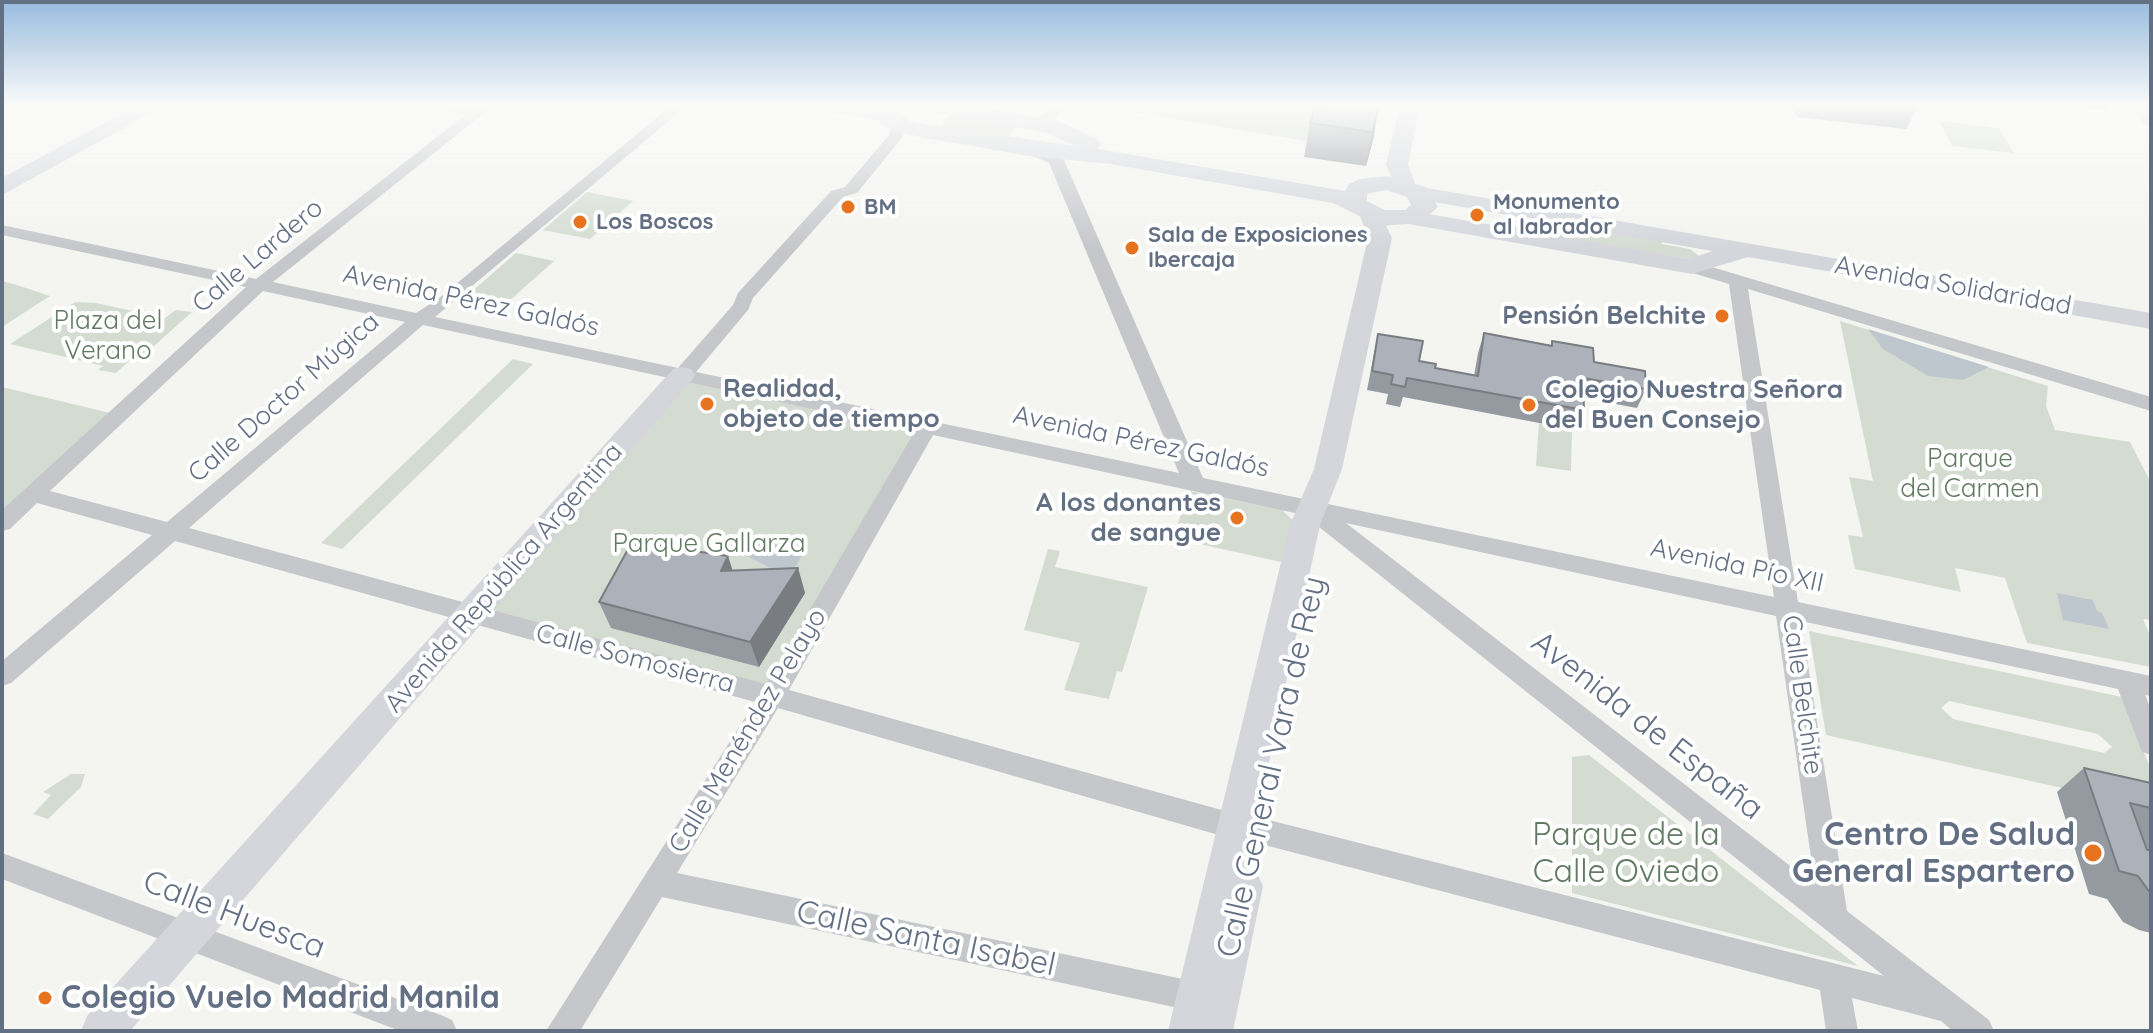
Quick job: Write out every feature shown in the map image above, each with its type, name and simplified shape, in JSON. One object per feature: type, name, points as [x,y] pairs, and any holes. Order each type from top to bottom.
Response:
[{"type":"main road","points":[[2,188],[66,153]]},
{"type":"main road","points":[[1134,153],[1340,197],[1379,209],[1425,207],[1407,181],[1408,153]]},
{"type":"main road","points":[[1379,209],[1407,181]]},
{"type":"main road","name":"Avenida Solidaridad","points":[[1407,181],[1690,240],[2151,321]]},
{"type":"main road","name":"Avenida Solidaridad","points":[[1379,209],[1702,262],[1727,253],[1754,251]]},
{"type":"main road","name":"Calle General Vara de Rey","points":[[1212,1031],[1246,828],[1310,507],[1328,469],[1379,209]]},
{"type":"main road","points":[[1690,240],[1702,262]]},
{"type":"main road","name":"Avenida República Argentina","points":[[102,1031],[682,375]]},
{"type":"main road","name":"Calle General Vara de Rey","points":[[1193,1014],[1246,828]]},
{"type":"street","name":"Calle Lardero","points":[[2,523],[259,285],[426,153]]},
{"type":"street","name":"Calle Doctor Múgica","points":[[2,676],[419,319],[444,303],[623,153]]},
{"type":"street","name":"Avenida República Argentina","points":[[682,375],[742,306],[744,297],[837,194],[851,190],[882,153]]},
{"type":"street","points":[[1062,153],[1194,482]]},
{"type":"street","name":"Avenida Pérez Galdós","points":[[2,230],[1310,507]]},
{"type":"street","points":[[1702,262],[1738,282],[2151,404]]},
{"type":"street","name":"Calle Belchite","points":[[1738,282],[1834,919]]},
{"type":"street","name":"Calle Menéndez Pelayo","points":[[562,1031],[772,696],[928,427]]},
{"type":"street","name":"Calle Somosierra","points":[[33,494],[1246,828],[1948,1008]]},
{"type":"street","name":"Avenida Pío XII","points":[[1310,507],[1789,608],[2144,695]]},
{"type":"street","name":"Avenida de España","points":[[1310,507],[1978,1031]]},
{"type":"street","points":[[2144,695],[2151,744]]},
{"type":"street","name":"Calle Huesca","points":[[5,872],[188,936],[441,1031]]},
{"type":"street","name":"Calle Santa Isabel","points":[[656,882],[1193,1014]]},
{"type":"street","points":[[1834,980],[1842,1031]]},
{"type":"green space","name":"Los Boscos","points":[[587,192],[633,201],[590,239],[543,230]]},
{"type":"green space","points":[[1533,218],[1662,240],[1662,244],[1690,249],[1699,256],[1696,260],[1492,227],[1503,224],[1546,231],[1547,224],[1533,222]]},
{"type":"green space","points":[[516,253],[554,261],[508,302],[469,294]]},
{"type":"green space","points":[[2,281],[20,286],[50,296],[2,327]]},
{"type":"green space","name":"Plaza del Verano","points":[[75,302],[96,303],[165,318],[176,310],[192,312],[145,354],[138,353],[116,373],[98,370],[103,366],[10,344]]},
{"type":"green space","name":"Parque del Carmen","points":[[1840,321],[2048,386],[2046,406],[2055,430],[2130,442],[2151,483],[2151,620],[2143,619],[2151,638],[2151,667],[2027,643],[2005,578],[1955,568],[1961,592],[1855,569],[1848,535],[1863,537],[1849,477],[1873,481]]},
{"type":"green space","points":[[513,359],[533,364],[342,549],[321,543]]},
{"type":"green space","name":"Parque Gallarza","points":[[682,375],[928,427],[772,696],[471,615]]},
{"type":"green space","points":[[2,387],[110,413],[2,514]]},
{"type":"green space","points":[[1539,423],[1572,430],[1571,471],[1536,466]]},
{"type":"green space","points":[[1190,491],[1282,510],[1298,525],[1290,564],[1172,538]]},
{"type":"green space","points":[[1048,549],[1060,551],[1055,567],[1148,587],[1122,672],[1117,671],[1109,699],[1064,690],[1080,643],[1024,630]]},
{"type":"green space","points":[[1809,631],[2122,697],[2151,770],[2151,808],[1826,735]],"holes":[[[1949,701],[2098,734],[2112,747],[2104,753],[1953,719],[1941,708]]]},
{"type":"green space","name":"Parque de la Calle Oviedo","points":[[1589,755],[1858,966],[1572,893],[1572,757]]},
{"type":"green space","points":[[71,774],[85,774],[81,787],[48,819],[33,814],[51,795],[43,792]]},
{"type":"shaded area","points":[[1868,329],[1989,367],[1963,380],[1928,376],[1883,349]]},
{"type":"shaded area","points":[[755,538],[805,550],[793,571],[770,568],[745,555]]},
{"type":"shaded area","points":[[2057,593],[2093,600],[2109,629],[2063,620]]},
{"type":"building","points":[[1484,333],[1552,346],[1552,341],[1593,348],[1594,362],[1645,371],[1646,389],[1583,378],[1584,410],[1407,378],[1405,387],[1391,384],[1393,375],[1372,371],[1378,334],[1423,341],[1419,361],[1436,364],[1435,368],[1478,376]]},
{"type":"building","points":[[632,542],[728,556],[721,571],[798,568],[750,642],[599,602]]},
{"type":"building","points":[[2084,768],[2151,783],[2151,808],[2130,803],[2147,850],[2151,850],[2151,894],[2138,876],[2119,871]]},
{"type":"place","name":"BM","points":[[848,207]]},
{"type":"place","name":"Monumento al labrador","points":[[1477,215]]},
{"type":"place","name":"Los Boscos","points":[[580,222]]},
{"type":"place","name":"Sala de Exposiciones Ibercaja","points":[[1132,248]]},
{"type":"place","name":"Pensión Belchite","points":[[1722,316]]},
{"type":"place","name":"Realidad, objeto de tiempo","points":[[707,404]]},
{"type":"place","name":"Colegio Nuestra Señora del Buen Consejo","points":[[1529,405]]},
{"type":"place","name":"A los donantes de sangue","points":[[1237,518]]},
{"type":"place","name":"Centro De Salud General Espartero","points":[[2093,853]]},
{"type":"place","name":"Colegio Vuelo Madrid Manila","points":[[45,998]]}]
